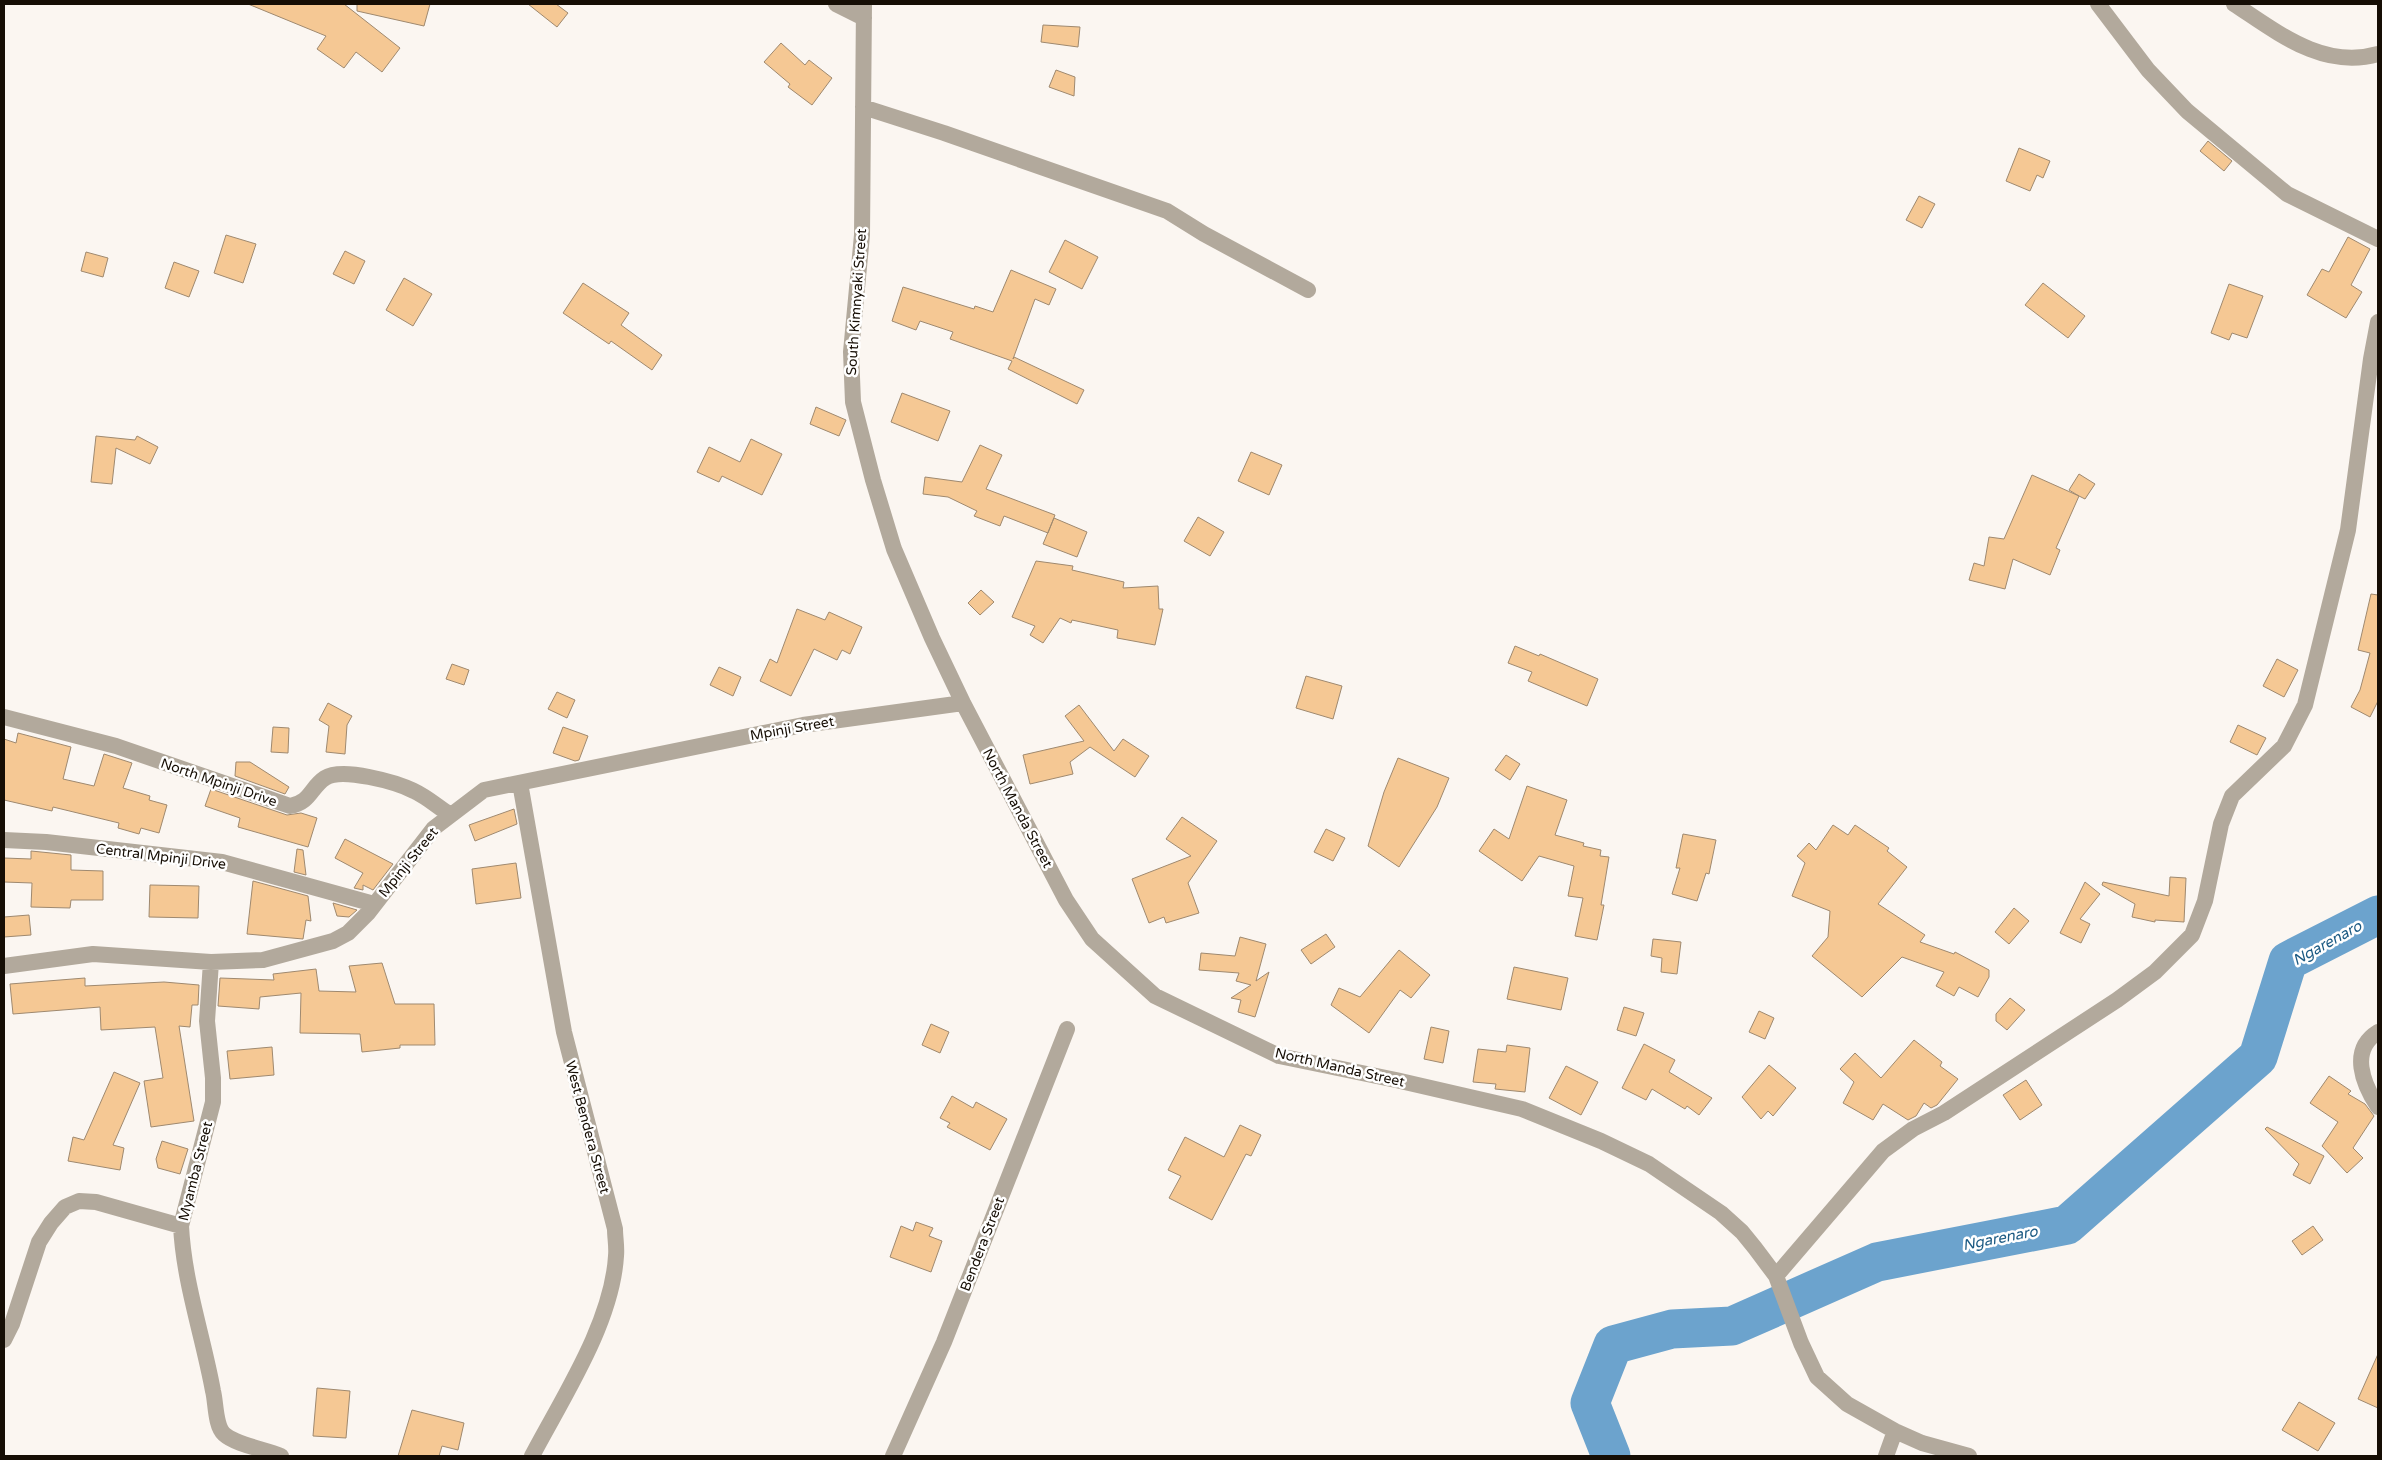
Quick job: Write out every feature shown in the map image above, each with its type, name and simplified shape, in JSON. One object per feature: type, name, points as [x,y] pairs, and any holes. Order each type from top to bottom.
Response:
[{"type":"street","points":[[836,4],[864,11]]},
{"type":"street","points":[[2098,4],[2148,70],[2187,112],[2287,194],[2378,239]]},
{"type":"street","points":[[2234,4],[2299,46],[2331,56],[2358,58],[2378,54]]},
{"type":"street","name":"South Kimnyaki Street","points":[[864,11],[862,235],[851,352],[853,402],[873,480],[894,549],[932,638],[975,727]]},
{"type":"street","points":[[863,107],[944,133],[1167,211],[1204,234],[1308,290]]},
{"type":"street","points":[[1776,1276],[1883,1151],[1913,1129],[1944,1113],[2116,1000],[2155,972],[2192,935],[2205,901],[2221,824],[2232,796],[2284,746],[2305,705],[2348,530],[2371,359],[2378,322]]},
{"type":"street","name":"Mpinji Street","points":[[4,966],[93,954],[211,962],[263,960],[333,940],[348,933],[374,904],[434,828],[449,814],[484,790],[803,725],[963,703]]},
{"type":"street","name":"North Mpinji Drive","points":[[4,717],[116,746],[290,806],[301,804],[323,779],[333,774],[349,774],[401,785],[417,792],[449,814]]},
{"type":"street","name":"North Manda Street","points":[[975,727],[1066,900],[1092,939],[1155,996],[1279,1056],[1522,1109],[1601,1141],[1649,1164],[1721,1213],[1742,1232],[1776,1276],[1801,1344],[1817,1377],[1848,1404],[1895,1431]]},
{"type":"street","name":"West Bendera Street","points":[[520,783],[564,1032],[615,1229],[616,1256],[609,1297],[599,1327],[532,1456]]},
{"type":"street","name":"Central Mpinji Drive","points":[[4,840],[46,842],[222,862],[374,904]]},
{"type":"street","name":"Myamba Street","points":[[211,962],[207,1021],[208,1051],[213,1078],[213,1102],[181,1226],[190,1293],[212,1382],[219,1427],[223,1434],[232,1439],[281,1456]]},
{"type":"street","name":"Bendera Street","points":[[893,1456],[944,1342],[1067,1029]]},
{"type":"street","points":[[2378,1032],[2371,1036],[2362,1050],[2362,1076],[2367,1090],[2378,1108]]},
{"type":"street","points":[[4,1340],[12,1324],[39,1242],[65,1206],[79,1201],[96,1202],[181,1226]]},
{"type":"street","points":[[1886,1456],[1895,1431],[1922,1443],[1968,1456]]},
{"type":"building","points":[[248,4],[344,4],[400,48],[382,72],[356,52],[344,68],[317,49],[326,36]]},
{"type":"building","points":[[357,4],[430,4],[424,26],[357,11]]},
{"type":"building","points":[[528,4],[556,4],[568,13],[557,27]]},
{"type":"building","points":[[1043,25],[1080,27],[1078,47],[1041,42]]},
{"type":"building","points":[[781,43],[805,65],[809,60],[832,78],[812,105],[788,87],[790,84],[764,62]]},
{"type":"building","points":[[1056,70],[1075,77],[1074,96],[1049,87]]},
{"type":"building","points":[[2208,141],[2232,161],[2224,171],[2200,151]]},
{"type":"building","points":[[2019,148],[2050,161],[2043,178],[2037,175],[2030,191],[2006,181]]},
{"type":"building","points":[[1919,196],[1935,204],[1922,228],[1906,220]]},
{"type":"building","points":[[226,235],[256,244],[243,283],[214,273]]},
{"type":"building","points":[[2348,237],[2370,249],[2351,285],[2362,292],[2346,318],[2307,295],[2322,269],[2329,272]]},
{"type":"building","points":[[1065,240],[1098,257],[1082,289],[1049,272]]},
{"type":"building","points":[[345,251],[365,261],[354,284],[333,274]]},
{"type":"building","points":[[86,252],[108,258],[103,277],[81,271]]},
{"type":"building","points":[[174,262],[199,271],[189,297],[165,288]]},
{"type":"building","points":[[1011,270],[1056,289],[1049,305],[1035,299],[1013,359],[1014,357],[1084,390],[1077,404],[1008,369],[1012,361],[950,339],[953,332],[920,321],[916,330],[892,321],[903,287],[974,309],[975,306],[993,312]]},
{"type":"building","points":[[404,278],[432,294],[413,326],[386,310]]},
{"type":"building","points":[[583,283],[629,313],[621,325],[662,355],[652,370],[611,341],[609,344],[563,313]]},
{"type":"building","points":[[2043,283],[2085,316],[2068,338],[2025,305]]},
{"type":"building","points":[[2229,284],[2263,296],[2247,338],[2232,333],[2229,340],[2211,333]]},
{"type":"building","points":[[902,393],[950,411],[938,441],[891,422]]},
{"type":"building","points":[[816,407],[846,420],[839,436],[810,424]]},
{"type":"building","points":[[96,436],[135,440],[137,436],[158,447],[150,464],[116,448],[112,484],[91,482]]},
{"type":"building","points":[[751,439],[782,454],[762,495],[722,476],[719,482],[697,472],[709,447],[740,462]]},
{"type":"building","points":[[980,445],[1002,455],[986,489],[1055,515],[1048,533],[1004,516],[1000,526],[974,516],[977,511],[948,497],[923,494],[925,477],[962,482]]},
{"type":"building","points":[[1251,452],[1282,465],[1269,495],[1238,481]]},
{"type":"building","points":[[2079,474],[2095,484],[2085,499],[2069,490]]},
{"type":"building","points":[[2032,475],[2079,496],[2056,548],[2060,550],[2050,575],[2013,559],[2005,589],[1969,580],[1974,563],[1984,566],[1989,537],[2004,539]]},
{"type":"building","points":[[1198,517],[1224,532],[1210,556],[1184,541]]},
{"type":"building","points":[[1054,518],[1087,532],[1077,557],[1043,544]]},
{"type":"building","points":[[1036,561],[1073,566],[1072,570],[1124,582],[1123,588],[1158,586],[1159,609],[1163,609],[1155,645],[1117,638],[1118,630],[1072,620],[1071,623],[1060,618],[1043,643],[1030,635],[1035,626],[1012,617]]},
{"type":"building","points":[[981,590],[994,602],[980,615],[968,603]]},
{"type":"building","points":[[2371,594],[2378,595],[2378,701],[2370,717],[2351,707],[2360,690],[2370,653],[2358,650]]},
{"type":"building","points":[[797,609],[825,620],[829,612],[862,627],[850,654],[842,650],[837,660],[814,649],[791,696],[760,681],[770,659],[777,663]]},
{"type":"building","points":[[1515,646],[1539,656],[1540,654],[1598,679],[1587,706],[1528,681],[1532,672],[1508,663]]},
{"type":"building","points":[[2277,659],[2298,670],[2284,697],[2263,686]]},
{"type":"building","points":[[452,664],[469,670],[464,685],[446,679]]},
{"type":"building","points":[[719,667],[741,677],[733,696],[710,685]]},
{"type":"building","points":[[1306,676],[1342,686],[1333,719],[1296,708]]},
{"type":"building","points":[[557,692],[575,700],[567,718],[548,709]]},
{"type":"building","points":[[328,703],[352,716],[347,725],[345,754],[326,752],[329,726],[319,720]]},
{"type":"building","points":[[1079,705],[1114,751],[1123,739],[1149,756],[1135,777],[1090,747],[1070,762],[1073,774],[1030,784],[1023,755],[1084,741],[1065,716]]},
{"type":"building","points":[[2238,725],[2266,738],[2257,755],[2230,742]]},
{"type":"building","points":[[273,727],[289,728],[288,753],[271,752]]},
{"type":"building","points":[[563,727],[588,736],[579,760],[575,761],[553,753]]},
{"type":"building","points":[[18,733],[71,747],[63,779],[94,786],[104,754],[132,763],[123,788],[150,796],[149,800],[167,805],[159,833],[141,828],[139,834],[118,828],[119,823],[53,807],[52,811],[4,800],[4,739],[16,743]]},
{"type":"building","points":[[1506,755],[1520,764],[1510,780],[1495,770]]},
{"type":"building","points":[[1398,758],[1449,778],[1437,807],[1399,867],[1368,846],[1384,792]]},
{"type":"building","points":[[236,762],[250,762],[289,787],[285,794],[235,776]]},
{"type":"building","points":[[1527,786],[1567,800],[1555,835],[1584,843],[1583,846],[1601,850],[1600,856],[1609,857],[1601,905],[1604,905],[1597,940],[1575,936],[1583,898],[1568,896],[1574,866],[1539,856],[1522,881],[1479,851],[1494,829],[1509,839]]},
{"type":"building","points":[[211,789],[287,815],[301,813],[317,818],[308,847],[238,827],[240,818],[205,806]]},
{"type":"building","points":[[514,809],[517,824],[475,841],[469,825]]},
{"type":"building","points":[[1182,817],[1217,841],[1188,883],[1199,913],[1166,923],[1164,917],[1149,923],[1132,879],[1191,856],[1166,839]]},
{"type":"building","points":[[1833,825],[1848,835],[1855,825],[1889,848],[1887,851],[1907,867],[1878,904],[1925,935],[1920,942],[1954,954],[1955,952],[1989,970],[1989,977],[1978,997],[1959,987],[1954,996],[1936,986],[1944,972],[1902,957],[1862,997],[1812,956],[1828,937],[1830,911],[1792,896],[1805,863],[1797,856],[1809,843],[1816,850]]},
{"type":"building","points":[[1326,829],[1345,838],[1333,861],[1314,852]]},
{"type":"building","points":[[1683,834],[1716,840],[1709,874],[1706,873],[1697,901],[1672,894],[1680,868],[1676,868]]},
{"type":"building","points":[[345,839],[393,864],[373,890],[363,885],[363,890],[354,888],[363,873],[335,858]]},
{"type":"building","points":[[297,849],[303,850],[306,875],[294,872]]},
{"type":"building","points":[[31,851],[71,855],[71,870],[103,871],[103,900],[71,900],[70,908],[31,907],[32,883],[4,882],[4,858],[31,859]]},
{"type":"building","points":[[516,863],[521,898],[476,904],[472,869]]},
{"type":"building","points":[[2170,877],[2186,878],[2184,922],[2155,920],[2155,922],[2132,917],[2135,904],[2102,885],[2103,882],[2169,896]]},
{"type":"building","points":[[253,881],[308,896],[311,921],[306,920],[303,939],[247,934]]},
{"type":"building","points":[[2085,882],[2100,894],[2080,919],[2090,924],[2081,943],[2060,933]]},
{"type":"building","points":[[150,885],[199,886],[198,918],[149,917]]},
{"type":"building","points":[[333,903],[357,910],[349,917],[337,916]]},
{"type":"building","points":[[2014,908],[2029,921],[2009,944],[1995,932]]},
{"type":"building","points":[[29,915],[31,935],[4,937],[4,917]]},
{"type":"building","points":[[1326,934],[1335,947],[1311,964],[1301,950]]},
{"type":"building","points":[[1240,937],[1266,944],[1256,981],[1269,972],[1255,1017],[1238,1012],[1241,1000],[1231,998],[1251,985],[1236,981],[1239,973],[1199,970],[1201,953],[1235,956]]},
{"type":"building","points":[[1653,939],[1681,942],[1677,974],[1661,972],[1662,958],[1651,956]]},
{"type":"building","points":[[1399,950],[1430,975],[1411,998],[1400,990],[1369,1033],[1331,1005],[1339,988],[1360,997]]},
{"type":"building","points":[[382,963],[395,1004],[434,1004],[435,1045],[400,1045],[400,1048],[362,1052],[360,1034],[300,1033],[301,993],[260,997],[259,1009],[218,1006],[220,978],[274,980],[273,974],[316,969],[319,991],[356,992],[349,966]]},
{"type":"building","points":[[1514,967],[1568,978],[1561,1010],[1507,999]]},
{"type":"building","points":[[85,978],[85,986],[164,982],[199,985],[198,1005],[192,1005],[190,1027],[179,1026],[194,1121],[151,1127],[144,1081],[163,1078],[155,1027],[101,1030],[100,1007],[13,1014],[10,984]]},
{"type":"building","points":[[2010,998],[2025,1010],[2007,1030],[1996,1021],[1996,1014]]},
{"type":"building","points":[[1624,1007],[1644,1013],[1636,1036],[1617,1030]]},
{"type":"building","points":[[1759,1011],[1774,1018],[1765,1039],[1749,1032]]},
{"type":"building","points":[[931,1024],[949,1032],[940,1053],[922,1045]]},
{"type":"building","points":[[1431,1027],[1449,1031],[1443,1063],[1424,1059]]},
{"type":"building","points":[[1914,1040],[1942,1062],[1940,1066],[1958,1079],[1937,1105],[1931,1108],[1924,1103],[1916,1116],[1908,1120],[1883,1104],[1873,1120],[1843,1103],[1854,1082],[1840,1069],[1855,1053],[1881,1078]]},
{"type":"building","points":[[1644,1044],[1675,1060],[1669,1072],[1712,1098],[1699,1115],[1687,1106],[1685,1109],[1652,1089],[1646,1100],[1622,1088]]},
{"type":"building","points":[[1507,1045],[1530,1048],[1525,1092],[1495,1089],[1496,1084],[1473,1082],[1478,1049],[1506,1052]]},
{"type":"building","points":[[272,1047],[274,1075],[230,1079],[227,1051]]},
{"type":"building","points":[[1769,1065],[1796,1088],[1773,1116],[1768,1111],[1761,1119],[1742,1097]]},
{"type":"building","points":[[1566,1066],[1598,1082],[1581,1115],[1549,1098]]},
{"type":"building","points":[[114,1072],[140,1083],[113,1145],[124,1148],[120,1170],[68,1161],[73,1137],[84,1140]]},
{"type":"building","points":[[2329,1076],[2351,1091],[2348,1094],[2365,1104],[2374,1116],[2353,1148],[2363,1158],[2347,1173],[2322,1146],[2338,1122],[2310,1103]]},
{"type":"building","points":[[2026,1080],[2042,1105],[2020,1120],[2003,1095]]},
{"type":"building","points":[[952,1096],[973,1108],[976,1102],[1007,1119],[990,1150],[947,1127],[950,1123],[940,1118]]},
{"type":"building","points":[[1240,1125],[1261,1135],[1251,1156],[1246,1154],[1212,1220],[1169,1198],[1181,1176],[1168,1170],[1185,1137],[1224,1157]]},
{"type":"building","points":[[2267,1127],[2324,1156],[2310,1184],[2293,1175],[2299,1164],[2265,1129]]},
{"type":"building","points":[[162,1141],[188,1149],[180,1174],[158,1168],[156,1159]]},
{"type":"building","points":[[916,1222],[933,1228],[929,1236],[942,1241],[931,1272],[890,1257],[901,1226],[913,1231]]},
{"type":"building","points":[[2313,1226],[2323,1240],[2302,1255],[2292,1241]]},
{"type":"building","points":[[2378,1354],[2378,1408],[2358,1399]]},
{"type":"building","points":[[317,1388],[350,1391],[346,1438],[313,1436]]},
{"type":"building","points":[[2299,1402],[2335,1423],[2318,1451],[2282,1430]]},
{"type":"building","points":[[412,1410],[464,1423],[458,1450],[442,1446],[439,1456],[398,1456]]},
{"type":"waterway","name":"Ngarenaro","points":[[1611,1456],[1590,1403],[1613,1345],[1672,1329],[1732,1326],[1877,1262],[2067,1225],[2258,1057],[2288,961],[2378,915]]}]
